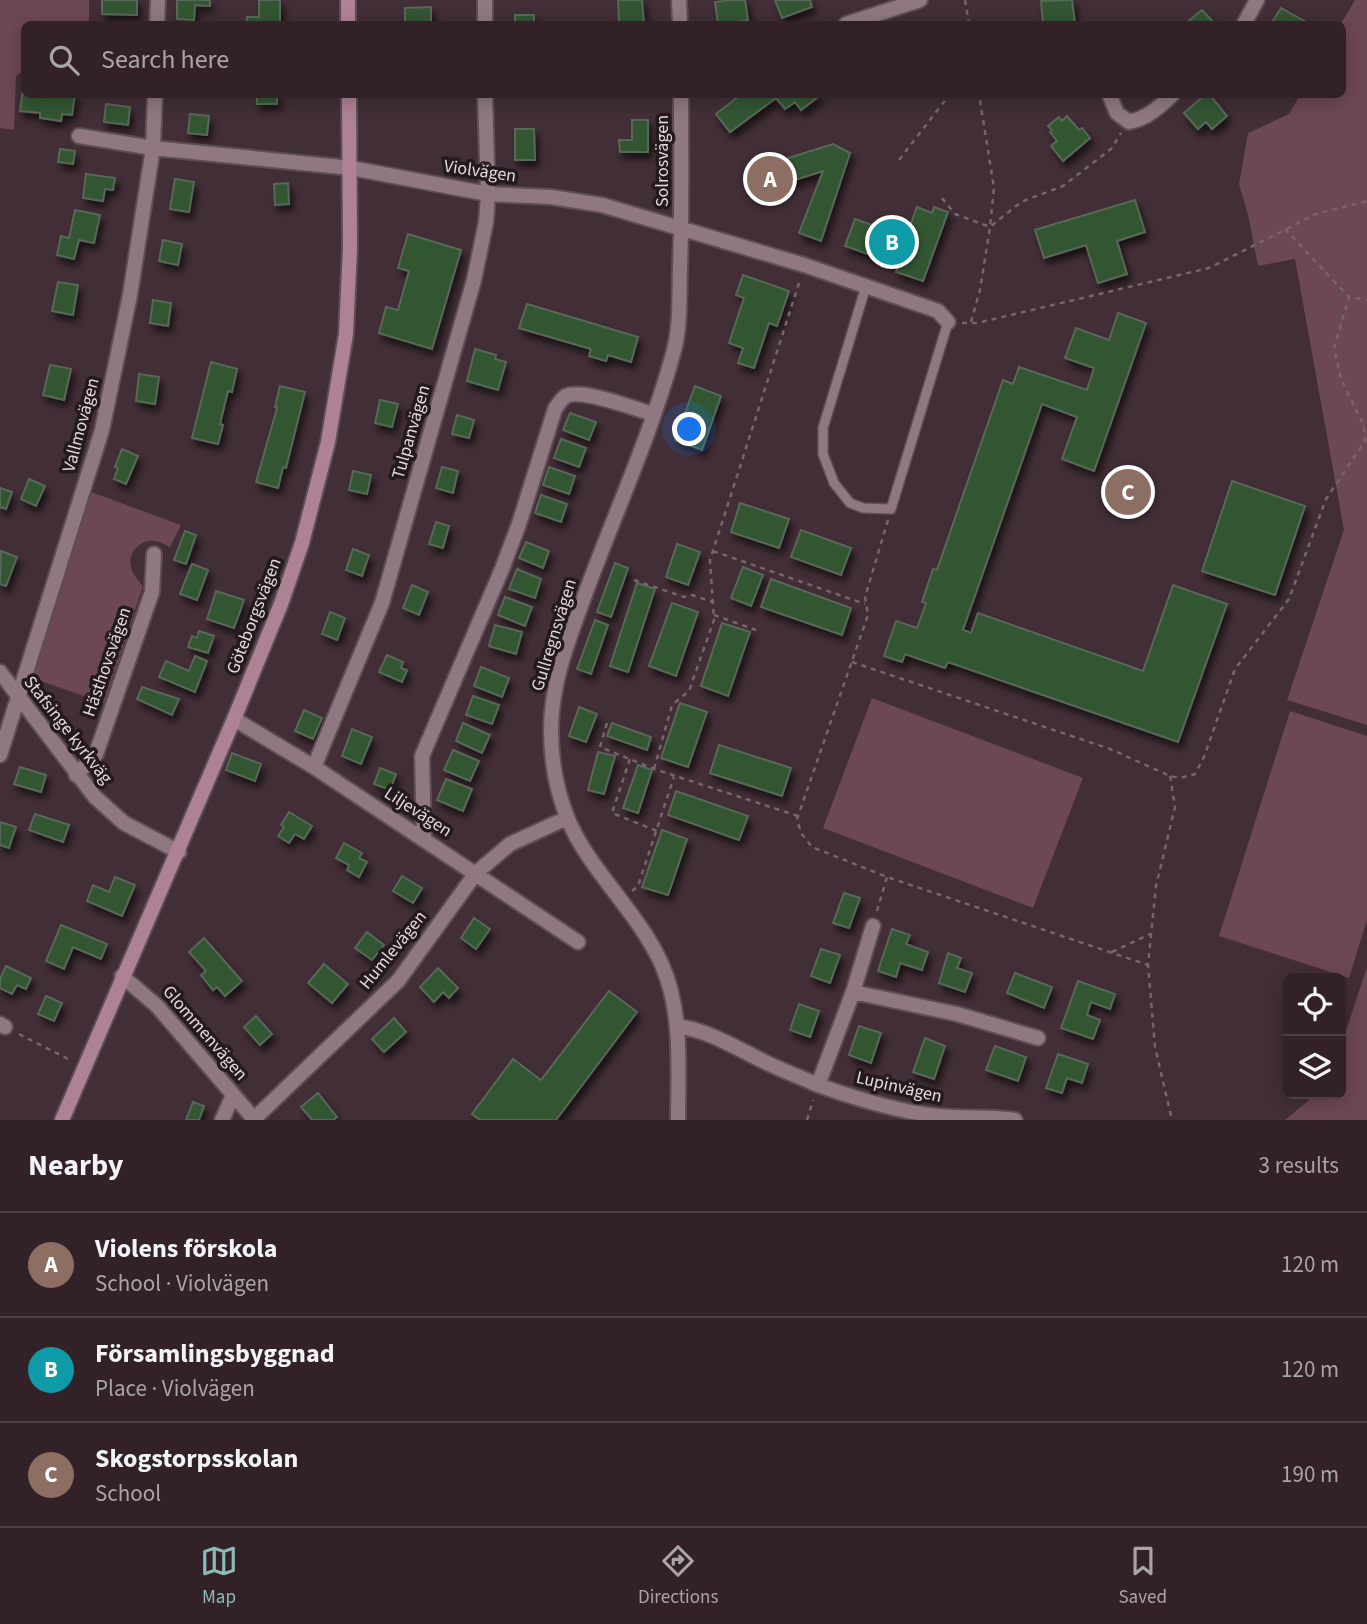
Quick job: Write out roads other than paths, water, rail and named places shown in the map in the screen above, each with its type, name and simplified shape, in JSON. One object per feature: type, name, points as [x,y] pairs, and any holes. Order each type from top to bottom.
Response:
[{"type":"street","points":[[157,21],[158,0]]},
{"type":"street","points":[[348,0],[348,21]]},
{"type":"street","points":[[485,0],[485,21]]},
{"type":"street","points":[[679,0],[680,21]]},
{"type":"street","points":[[855,21],[920,0]]},
{"type":"street","points":[[1246,21],[1257,0]]},
{"type":"street","name":"Vallmovägen","points":[[0,755],[102,430],[130,295],[153,148],[155,98]]},
{"type":"street","name":"Göteborgsvägen","points":[[62,1120],[122,976],[179,852],[302,543],[330,430],[345,334],[350,248],[349,98]]},
{"type":"street","name":"Tulpanvägen","points":[[314,767],[382,603],[474,280],[486,222],[488,194],[485,98]]},
{"type":"street","name":"Solrosvägen","points":[[681,98],[682,228]]},
{"type":"street","points":[[1111,98],[1117,113],[1129,122],[1141,120],[1169,98]]},
{"type":"street","name":"Violvägen","points":[[79,136],[153,148],[351,168],[488,194],[551,197],[602,205],[866,286],[937,311],[948,323]]},
{"type":"street","name":"Gullregnsvägen","points":[[678,1120],[677,1026],[675,1007],[662,965],[643,931],[584,850],[567,818],[557,782],[551,734],[556,684],[570,636],[653,414],[676,341],[682,228]]},
{"type":"street","points":[[424,840],[422,756],[502,569],[555,409],[565,396],[587,395],[653,414]]},
{"type":"street","name":"Hästhovsvägen","points":[[76,775],[96,754],[152,592],[154,554]]},
{"type":"street","name":"Stafsinge kyrkväg","points":[[0,672],[95,797],[124,823],[179,852]]},
{"type":"street","name":"Liljevägen","points":[[234,719],[314,767],[578,942]]},
{"type":"street","name":"Humlevägen","points":[[254,1120],[398,981],[475,873],[510,844],[567,818]]},
{"type":"street","points":[[818,1085],[853,992],[873,926]]},
{"type":"street","name":"Glommenvägen","points":[[122,976],[158,1006],[254,1120]]},
{"type":"street","points":[[853,992],[957,1014],[1038,1038]]},
{"type":"street","name":"Lupinvägen","points":[[677,1026],[697,1029],[763,1062],[818,1085],[876,1104],[942,1117],[1015,1120]]},
{"type":"street","points":[[222,1120],[233,1095]]},
{"type":"lane","points":[[866,286],[822,428],[823,454],[834,483],[850,503],[863,508],[891,509],[948,323]]},
{"type":"place","name":"Violens förskola","points":[[770,179]]},
{"type":"place","name":"Församlingsbyggnad","points":[[892,242]]},
{"type":"place","name":"Skogstorpsskolan","points":[[1128,492]]}]
